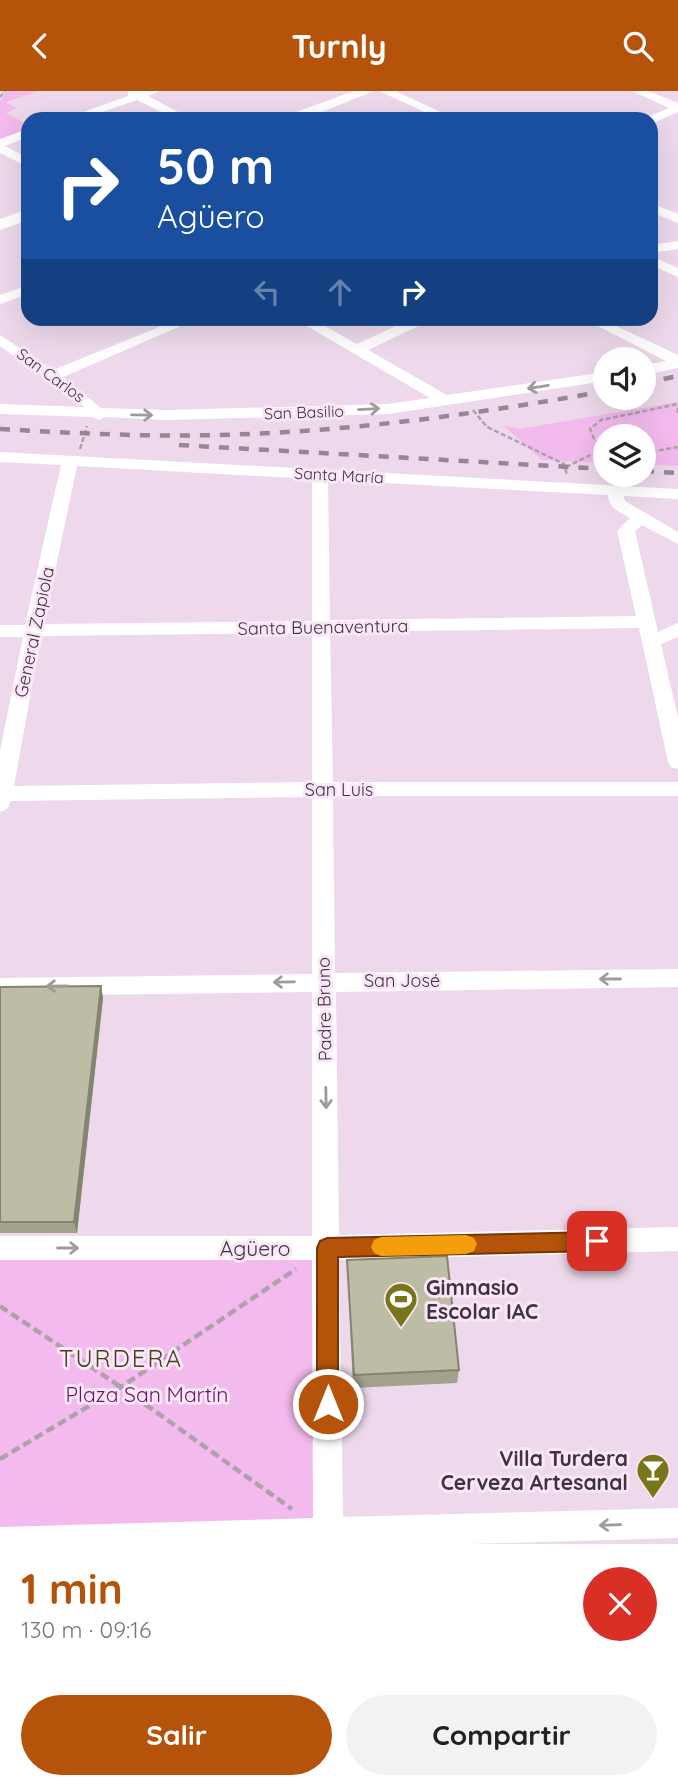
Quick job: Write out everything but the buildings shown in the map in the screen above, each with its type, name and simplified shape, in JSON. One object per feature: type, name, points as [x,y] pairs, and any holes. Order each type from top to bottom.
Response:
[{"type":"main road","points":[[309,112],[367,91]]},
{"type":"main road","points":[[0,225],[21,217]]},
{"type":"street","points":[[87,112],[132,94],[153,91]]},
{"type":"street","points":[[385,91],[434,112]]},
{"type":"street","points":[[638,91],[676,104]]},
{"type":"street","points":[[132,94],[170,112]]},
{"type":"street","points":[[658,116],[676,104]]},
{"type":"street","points":[[0,145],[21,136]]},
{"type":"street","points":[[0,145],[21,158]]},
{"type":"street","points":[[658,206],[678,199]]},
{"type":"street","points":[[658,210],[678,219]]},
{"type":"street","points":[[658,248],[678,245]]},
{"type":"street","points":[[658,263],[678,273]]},
{"type":"street","points":[[0,300],[21,292]]},
{"type":"street","points":[[53,376],[173,326]]},
{"type":"street","points":[[315,326],[446,401]]},
{"type":"street","points":[[356,349],[407,326]]},
{"type":"street","points":[[605,326],[678,362]]},
{"type":"street","name":"San Carlos","points":[[0,339],[90,404],[94,414]]},
{"type":"street","points":[[656,367],[678,362]]},
{"type":"street","name":"San Basilio","points":[[0,409],[94,414],[309,412],[388,408],[593,378]]},
{"type":"street","name":"Santa María","points":[[0,457],[678,494]]},
{"type":"street","name":"General Zapiola","points":[[1,797],[70,461]]},
{"type":"street","name":"Padre Bruno","points":[[320,475],[328,1539]]},
{"type":"street","points":[[616,491],[616,501],[620,505],[678,539]]},
{"type":"street","points":[[644,519],[631,524],[626,531],[678,762]]},
{"type":"street","name":"Santa Buenaventura","points":[[0,631],[321,627],[648,631],[661,638],[678,629]]},
{"type":"street","name":"San Luis","points":[[1,797],[321,789],[678,789]]},
{"type":"street","name":"San José","points":[[0,987],[678,978]]},
{"type":"street","name":"Agüero","points":[[0,1248],[327,1248],[678,1240]]},
{"type":"street","points":[[0,1542],[328,1539],[678,1523]]},
{"type":"path","points":[[0,97],[5,91]]},
{"type":"path","points":[[446,401],[463,410],[472,409],[487,427],[566,467]]},
{"type":"path","points":[[594,424],[601,420],[678,406],[678,415]]},
{"type":"path","points":[[70,461],[78,456],[94,414]]},
{"type":"path","points":[[656,451],[678,447]]},
{"type":"path","points":[[566,467],[593,454]]},
{"type":"path","points":[[566,467],[568,487]]},
{"type":"path","points":[[0,1459],[121,1387],[327,1248]]},
{"type":"path","points":[[0,1306],[121,1387],[295,1511]]},
{"type":"green space","points":[[7,91],[38,91],[6,102],[17,108],[6,113],[21,121],[21,132],[0,139],[0,101]]},
{"type":"green space","points":[[678,402],[678,466],[656,465],[656,424],[593,424],[593,462],[542,460],[504,426],[519,429],[631,410],[656,410],[656,406]]},
{"type":"green space","name":"Plaza San Martín","points":[[0,1248],[327,1248],[328,1535],[0,1542]]},
{"type":"railway","points":[[656,381],[678,376]]},
{"type":"railway","points":[[0,429],[163,435],[266,433],[412,421],[593,393]]},
{"type":"railway","points":[[179,445],[593,468]]},
{"type":"railway","points":[[656,472],[678,473]]},
{"type":"slow traffic","points":[[381,1247],[466,1244]]},
{"type":"place","name":"Gimnasio Escolar IAC","points":[[401,1329]]},
{"type":"place","name":"Villa Turdera Cerveza Artesanal","points":[[653,1500]]},
{"type":"district","name":"TURDERA","points":[[121,1358]]},
{"type":"route","points":[[328,1404],[327,1248],[597,1241]]}]
